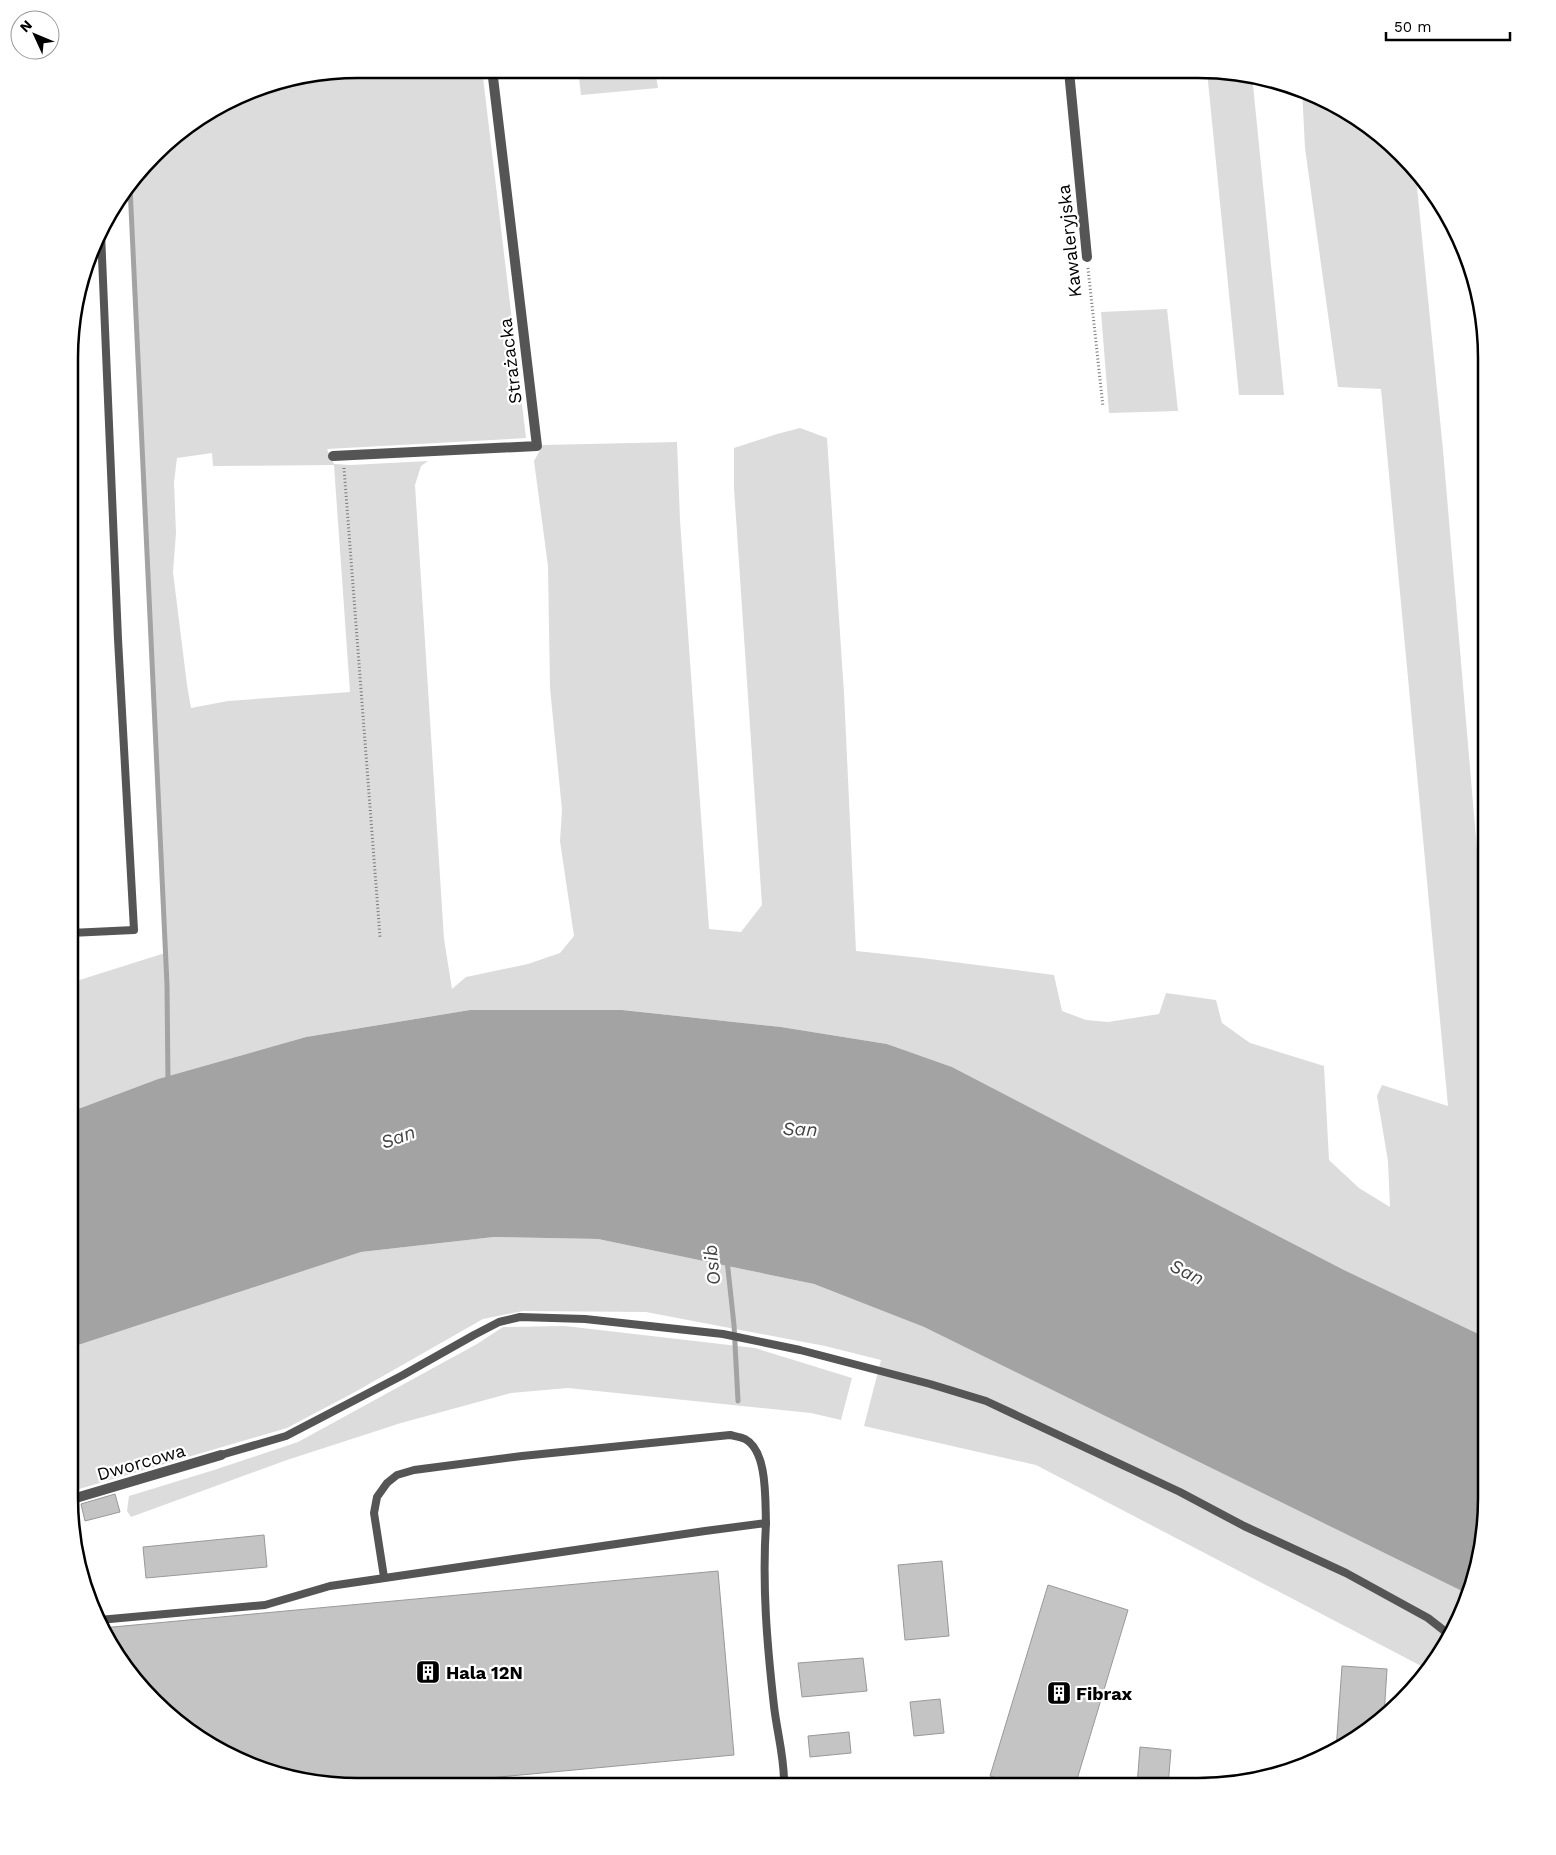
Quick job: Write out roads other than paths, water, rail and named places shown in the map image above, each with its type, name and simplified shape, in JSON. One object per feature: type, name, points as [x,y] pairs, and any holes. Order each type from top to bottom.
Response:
[{"type":"street","name":"Strażacka","points":[[338,456],[537,446],[493,78]]},
{"type":"street","name":"Kawaleryjska","points":[[1070,78],[1087,257]]},
{"type":"street","name":"Dworcowa","points":[[77,1498],[221,1455]]},
{"type":"lane","points":[[77,933],[134,930],[118,629],[101,244]]},
{"type":"lane","points":[[221,1455],[286,1436],[404,1375],[474,1334],[499,1322],[520,1317],[585,1319],[744,1337],[930,1384],[986,1401],[1180,1492],[1244,1526],[1346,1573],[1428,1618],[1444,1631]]},
{"type":"lane","points":[[384,1577],[374,1513],[377,1497],[387,1483],[397,1475],[414,1470],[522,1456],[730,1435],[745,1439],[755,1448],[762,1463],[766,1524],[764,1554],[766,1628],[784,1778]]},
{"type":"lane","points":[[105,1619],[265,1605],[330,1586],[384,1577],[766,1524]]},
{"type":"water","name":"San","points":[[470,1010],[622,1010],[781,1027],[887,1044],[952,1067],[1344,1270],[1478,1334],[1478,1516],[1473,1552],[1462,1591],[924,1327],[814,1284],[598,1239],[494,1237],[361,1252],[77,1345],[77,1109],[158,1079],[306,1037]]},
{"type":"waterway","points":[[130,194],[167,985],[168,1082]]},
{"type":"waterway","name":"Osib","points":[[727,1260],[734,1325],[738,1401]]},
{"type":"place","name":"Hala 12N","points":[[428,1672]]},
{"type":"place","name":"Fibrax","points":[[1059,1693]]}]
